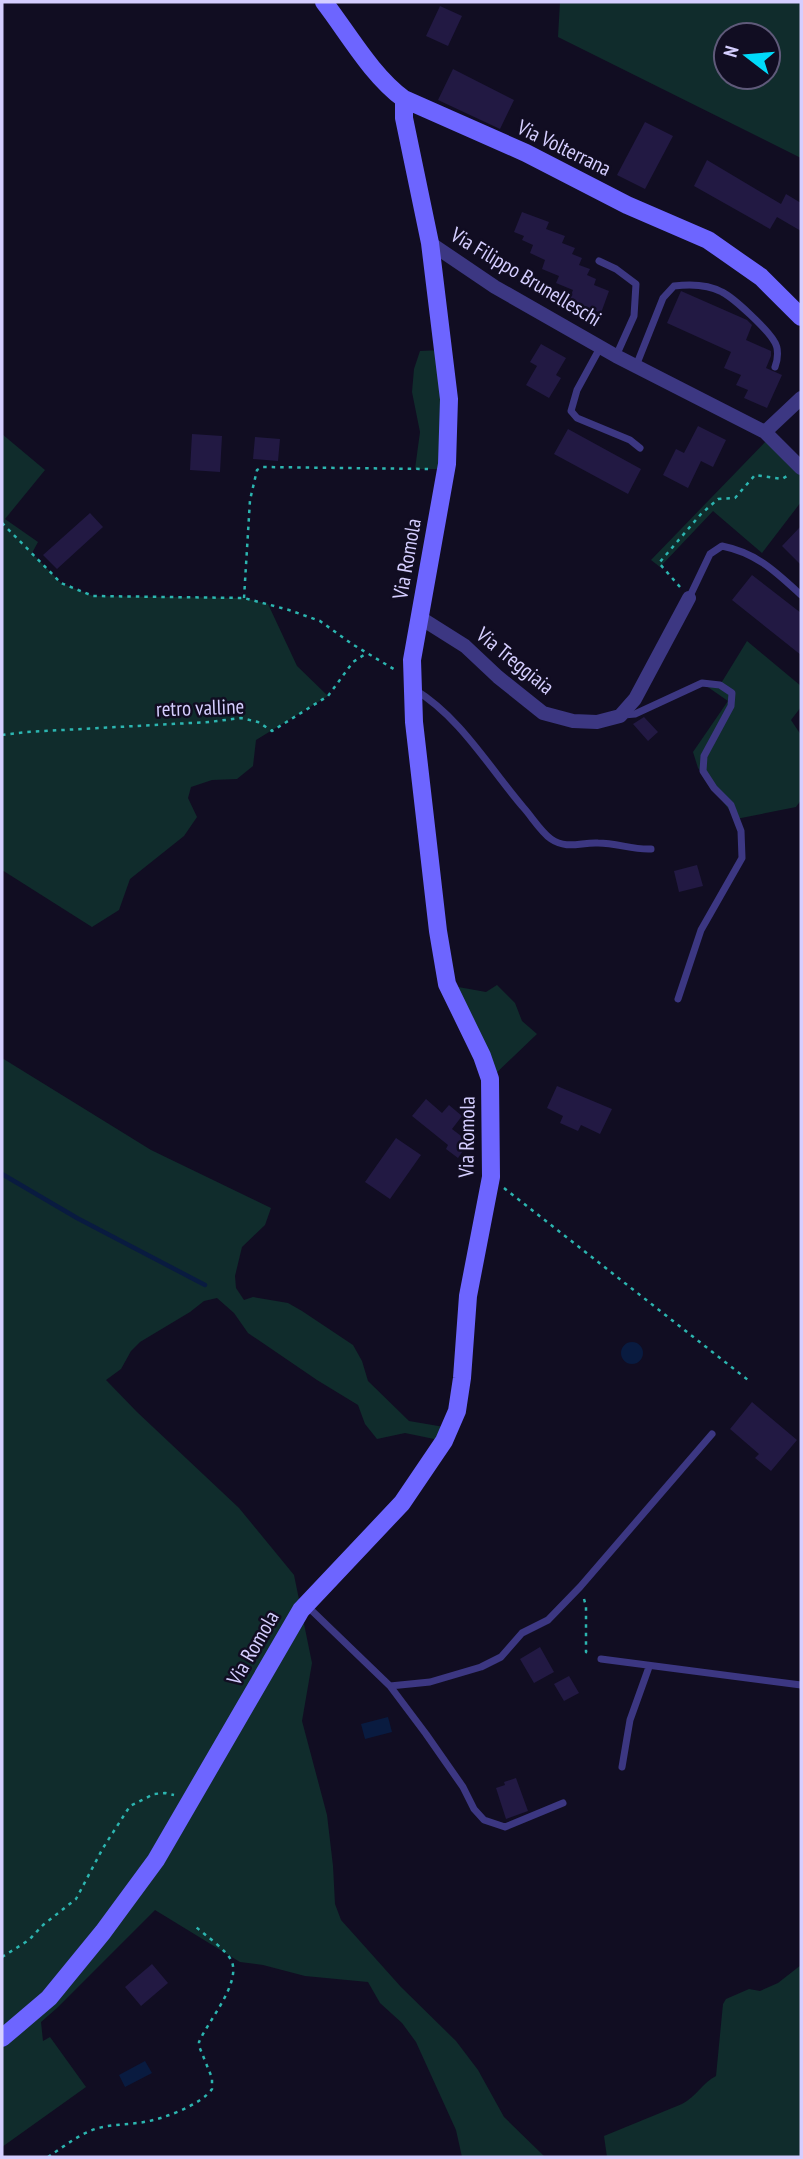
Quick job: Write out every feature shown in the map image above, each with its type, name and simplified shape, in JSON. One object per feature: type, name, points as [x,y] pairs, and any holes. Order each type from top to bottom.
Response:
[{"type":"street","name":"Via Volterrana","points":[[324,2],[374,69],[393,91],[404,99],[526,153],[627,205],[708,240],[761,277],[801,317]]},
{"type":"street","name":"Via Romola","points":[[2,2038],[49,1998],[103,1932],[156,1860],[306,1605],[402,1503],[444,1441],[457,1411],[468,1296],[491,1177],[490,1079],[482,1056],[447,985],[438,931],[414,722],[412,660],[446,469],[449,399],[430,243],[404,118],[404,99]]},
{"type":"street","name":"Via Filippo Brunelleschi","points":[[430,243],[495,287],[617,356],[765,432],[796,471]]},
{"type":"street","points":[[765,432],[801,398]]},
{"type":"street","points":[[620,716],[635,699],[689,598]]},
{"type":"street","name":"Via Treggiaia","points":[[419,617],[465,646],[543,713],[573,721],[597,722],[620,716]]},
{"type":"lane","points":[[598,261],[627,275],[636,284],[634,316],[617,356]]},
{"type":"lane","points":[[636,366],[663,298],[674,286],[697,284],[722,292],[776,342],[778,358],[775,367]]},
{"type":"lane","name":"Via Filippo Brunelleschi","points":[[601,346],[577,390],[570,411],[577,418],[630,440],[640,448]]},
{"type":"lane","points":[[689,598],[710,554],[722,546],[738,549],[763,561],[801,595]]},
{"type":"lane","points":[[413,683],[467,735],[551,839],[569,846],[598,843],[637,850],[651,849]]},
{"type":"lane","points":[[620,716],[635,714],[702,683],[720,685],[732,693],[731,706],[704,756],[703,771],[714,788],[731,805],[741,831],[742,858],[701,930],[678,999]]},
{"type":"lane","points":[[390,1686],[430,1682],[481,1667],[501,1657],[522,1633],[548,1620],[580,1587],[712,1434]]},
{"type":"lane","points":[[306,1605],[390,1686],[484,1820],[505,1826],[563,1802]]},
{"type":"lane","points":[[601,1659],[801,1685]]},
{"type":"lane","points":[[622,1767],[630,1720],[649,1667]]},
{"type":"path","points":[[244,598],[250,500],[257,470],[262,467],[446,469]]},
{"type":"path","points":[[689,598],[659,563],[701,514],[718,499],[735,498],[755,475],[782,479],[796,471]]},
{"type":"path","points":[[2,523],[61,583],[93,596],[244,598],[289,610],[320,621],[413,683]]},
{"type":"path","name":"retro valline","points":[[2,736],[26,732],[241,718],[258,722],[272,731],[328,696],[353,662],[367,653]]},
{"type":"path","points":[[491,1177],[748,1380]]},
{"type":"path","points":[[580,1587],[586,1606],[586,1652],[601,1659]]},
{"type":"path","points":[[2,1957],[29,1940],[43,1925],[76,1899],[103,1848],[130,1806],[154,1794]]},
{"type":"path","points":[[48,2157],[92,2130],[108,2125],[153,2120],[199,2100],[212,2089],[212,2078],[198,2046],[229,1989],[232,1961],[196,1927]]},
{"type":"green space","points":[[560,2],[801,2],[801,158],[558,37]]},
{"type":"green space","points":[[443,350],[446,469],[415,469],[420,432],[412,392],[414,369],[420,351]]},
{"type":"green space","points":[[2,434],[45,470],[5,519],[38,542],[32,553],[61,583],[93,596],[244,598],[268,604],[297,666],[328,696],[256,740],[253,766],[237,779],[212,780],[191,787],[188,798],[197,817],[184,836],[130,879],[119,910],[92,927],[2,870]]},
{"type":"green space","points":[[770,437],[801,468],[801,502],[762,553],[713,511],[660,567],[651,560]]},
{"type":"green space","points":[[747,641],[801,686],[801,707],[791,720],[801,735],[801,800],[796,807],[736,819],[698,768],[693,752],[728,701],[702,683],[720,685]]},
{"type":"green space","points":[[447,985],[486,992],[497,985],[515,1003],[522,1021],[537,1034],[490,1079]]},
{"type":"green space","points":[[2,1058],[151,1150],[271,1208],[265,1225],[242,1247],[235,1276],[236,1288],[244,1300],[253,1297],[288,1303],[302,1311],[353,1345],[362,1361],[368,1381],[409,1421],[450,1428],[444,1441],[405,1433],[377,1439],[365,1424],[358,1405],[248,1333],[234,1313],[217,1298],[204,1301],[140,1342],[131,1351],[121,1369],[106,1380],[239,1508],[294,1575],[312,1663],[302,1721],[327,1815],[335,1904],[341,1920],[401,1987],[456,2041],[478,2070],[504,2117],[545,2157],[462,2157],[456,2130],[416,2042],[402,2023],[380,2003],[368,1982],[305,1976],[240,1962],[155,1910],[41,2022],[43,2041],[50,2037],[86,2087],[2,2147]]},
{"type":"green space","points":[[801,1965],[801,2157],[607,2157],[604,2136],[682,2104],[716,2076],[723,2004],[726,1999],[749,1989],[760,1991],[778,1983]]},
{"type":"water","points":[[632,1342],[640,1345],[643,1353],[640,1361],[632,1364],[624,1361],[621,1353],[624,1345]]},
{"type":"water","points":[[388,1717],[392,1732],[365,1739],[361,1724]]},
{"type":"water","points":[[145,2061],[152,2073],[125,2087],[119,2075]]},
{"type":"building","points":[[440,6],[462,16],[448,46],[426,36]]},
{"type":"building","points":[[453,69],[514,100],[500,129],[438,100]]},
{"type":"building","points":[[645,122],[673,136],[645,189],[617,175]]},
{"type":"building","points":[[707,160],[781,204],[786,194],[801,203],[801,231],[777,217],[770,229],[694,186]]},
{"type":"building","points":[[522,212],[549,222],[546,229],[565,236],[562,243],[575,248],[572,254],[582,258],[579,265],[590,269],[587,275],[596,279],[594,285],[609,291],[601,313],[569,300],[573,290],[556,283],[559,276],[542,269],[545,260],[530,253],[533,245],[522,240],[524,236],[514,232]]},
{"type":"building","points":[[681,291],[747,320],[752,325],[746,340],[771,351],[766,368],[782,375],[767,408],[744,398],[748,390],[736,385],[741,375],[724,368],[731,352],[667,323]]},
{"type":"building","points":[[541,344],[566,358],[556,375],[561,378],[549,398],[526,385],[537,366],[530,362]]},
{"type":"building","points":[[698,426],[726,440],[713,467],[701,461],[688,488],[663,475],[676,449],[684,453]]},
{"type":"building","points":[[568,429],[641,469],[628,494],[554,454]]},
{"type":"building","points":[[192,434],[222,436],[220,472],[190,470]]},
{"type":"building","points":[[255,437],[280,439],[278,461],[253,459]]},
{"type":"building","points":[[90,513],[103,527],[57,569],[43,555]]},
{"type":"building","points":[[801,526],[801,565],[782,546]]},
{"type":"building","points":[[752,575],[801,613],[801,655],[732,600]]},
{"type":"building","points":[[644,717],[658,732],[648,741],[633,724]]},
{"type":"building","points":[[697,865],[703,886],[679,892],[674,871]]},
{"type":"building","points":[[557,1086],[612,1109],[600,1134],[581,1125],[578,1131],[560,1123],[563,1116],[547,1108]]},
{"type":"building","points":[[426,1099],[442,1113],[449,1105],[462,1116],[452,1129],[469,1142],[458,1158],[446,1149],[448,1145],[412,1116]]},
{"type":"building","points":[[396,1138],[421,1155],[390,1199],[365,1182]]},
{"type":"building","points":[[752,1402],[797,1440],[771,1471],[755,1458],[759,1454],[730,1429]]},
{"type":"building","points":[[540,1647],[554,1672],[534,1683],[520,1659]]},
{"type":"building","points":[[569,1676],[579,1693],[564,1701],[554,1684]]},
{"type":"building","points":[[516,1778],[528,1811],[506,1819],[496,1788]]},
{"type":"building","points":[[152,1964],[168,1983],[141,2006],[125,1987]]},
{"type":"waterway","points":[[2,1174],[77,1218],[205,1285]]}]
